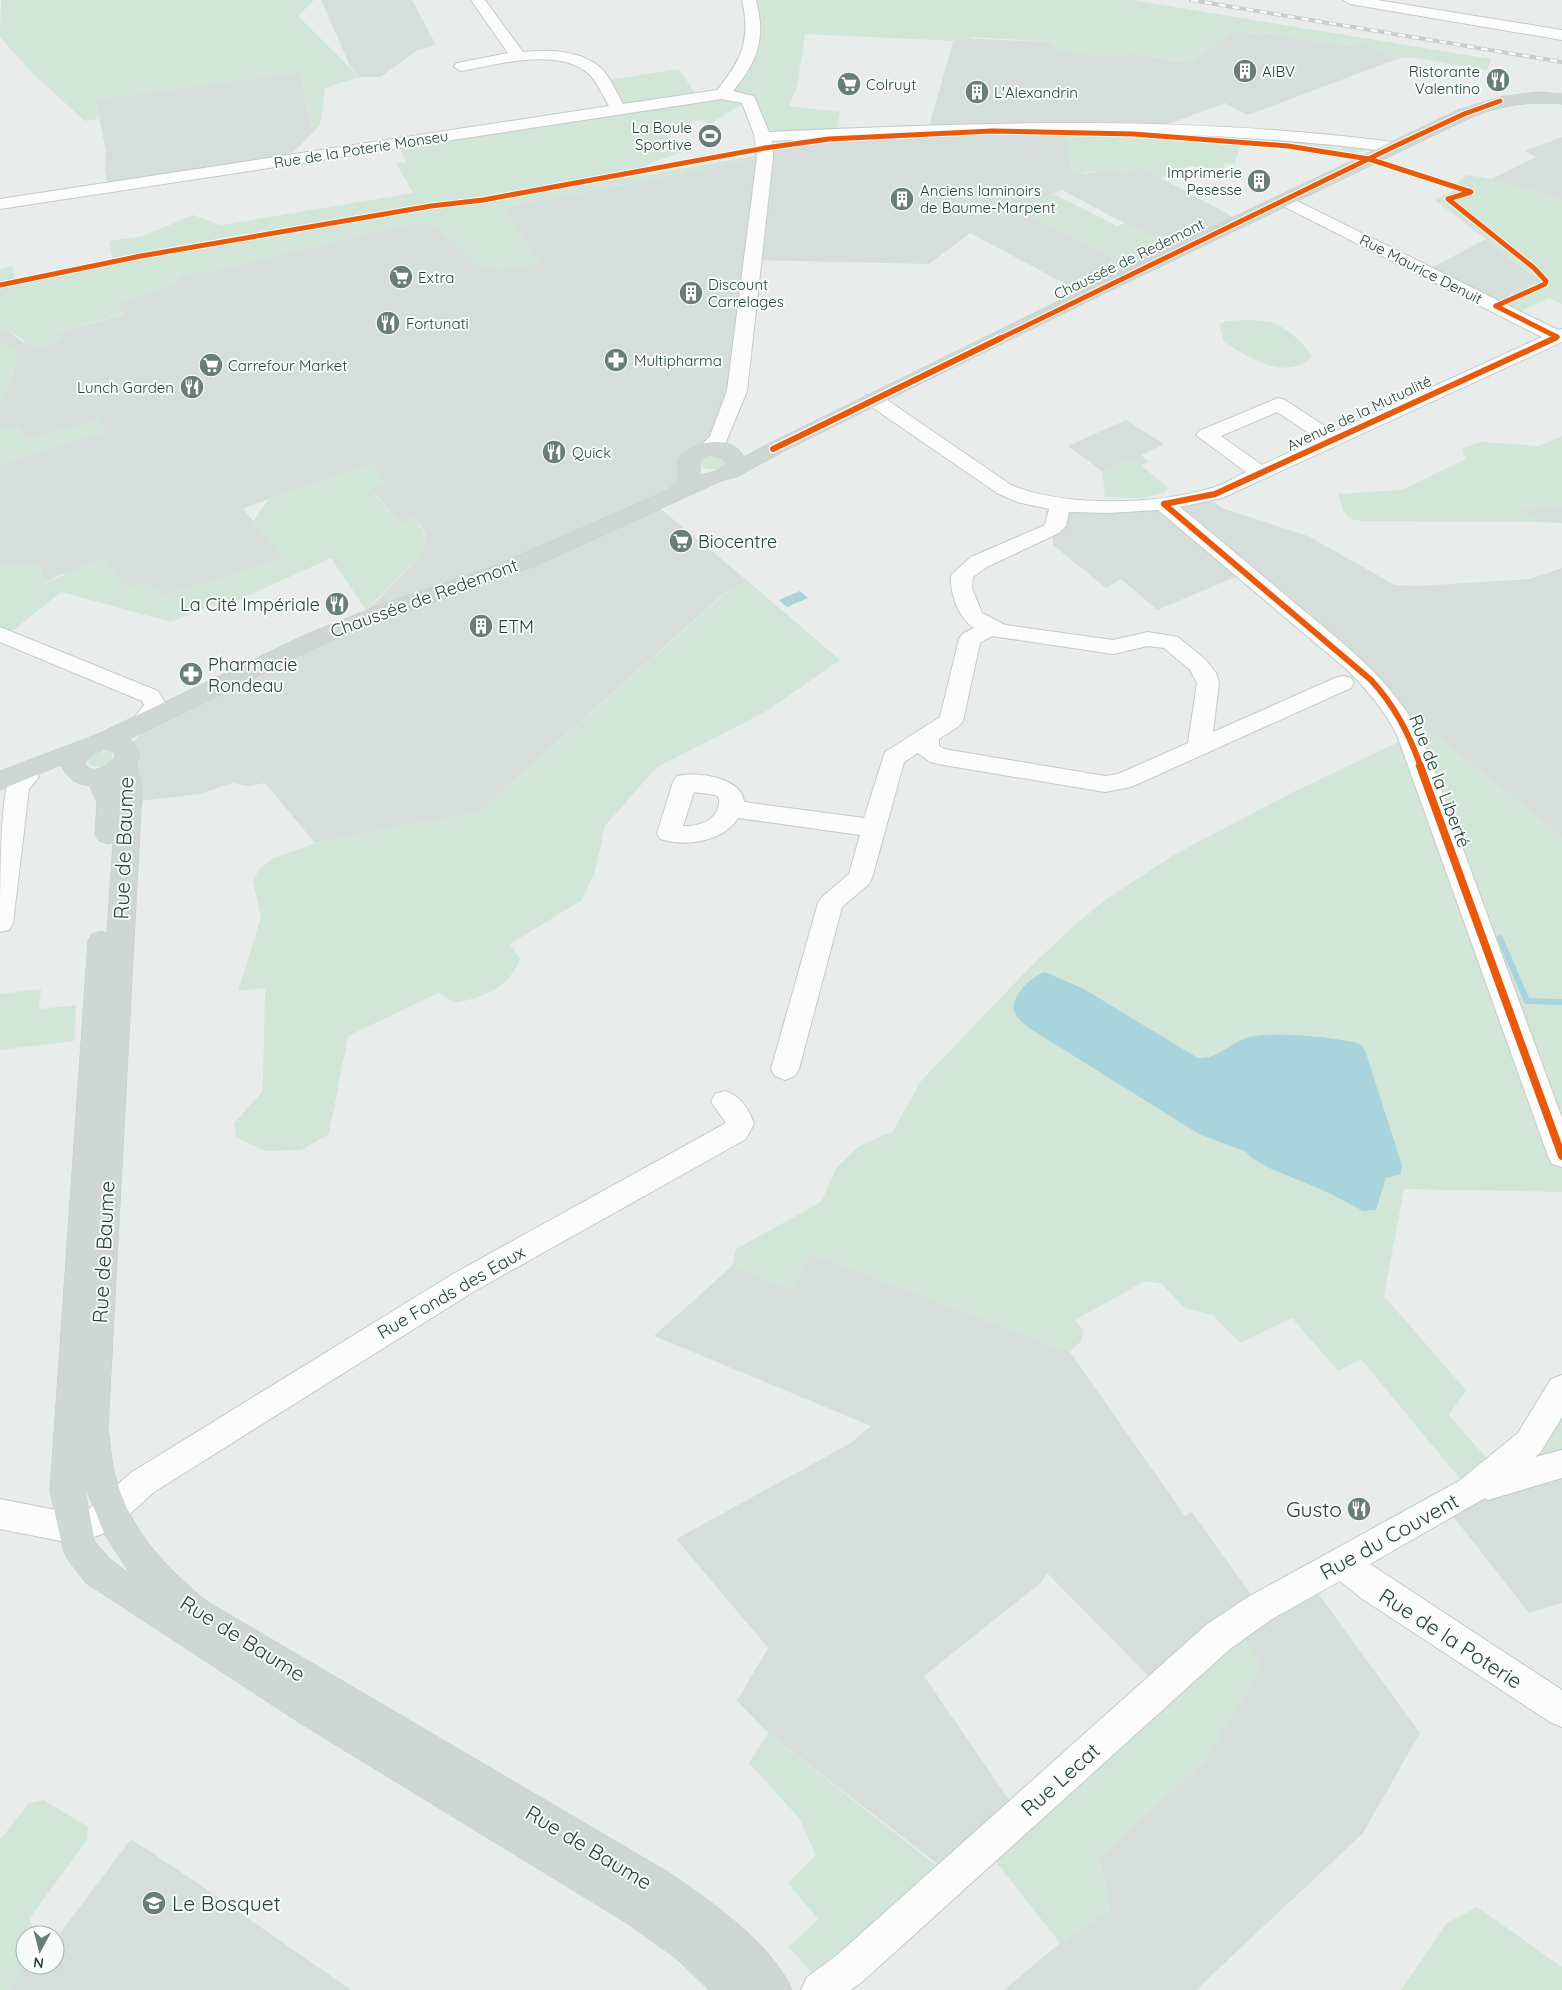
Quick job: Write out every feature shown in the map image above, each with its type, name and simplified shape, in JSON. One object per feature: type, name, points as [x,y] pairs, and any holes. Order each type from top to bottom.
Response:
[{"type":"main road","name":"Chaussée de Redemont","points":[[676,494],[690,482],[688,464],[691,457],[723,452],[748,464],[773,449],[873,399],[1464,114],[1500,101],[1526,96],[1562,99]]},
{"type":"main road","name":"Chaussée de Redemont","points":[[108,756],[143,722],[257,665],[348,625],[502,571],[632,517],[713,477],[727,474],[723,452]]},
{"type":"main road","points":[[690,469],[700,475],[713,477]]},
{"type":"main road","name":"Chaussée de Redemont","points":[[108,756],[138,737],[174,706]]},
{"type":"main road","points":[[0,782],[74,769],[78,774],[88,778],[108,756]]},
{"type":"main road","points":[[0,782],[108,756]]},
{"type":"main road","name":"Rue de Baume","points":[[108,756],[129,791],[92,1429],[107,1501],[127,1545],[164,1587],[196,1614],[654,1886],[697,1914],[739,1952],[772,1990]]},
{"type":"main road","name":"Rue de Baume","points":[[108,756],[110,803],[67,1491],[78,1531],[115,1584],[316,1712],[639,1908],[686,1941],[722,1974],[735,1990]]},
{"type":"street","points":[[478,0],[518,56]]},
{"type":"street","points":[[722,94],[745,65],[752,51],[754,30],[749,0]]},
{"type":"street","points":[[1350,0],[1402,4],[1562,35]]},
{"type":"street","points":[[462,66],[518,56],[556,57],[583,63],[596,72],[619,110]]},
{"type":"street","name":"Rue de la Poterie Monseu","points":[[0,204],[722,94],[748,99],[763,137]]},
{"type":"street","points":[[723,452],[738,385],[765,157],[763,137],[948,128],[1063,127],[1308,136],[1393,147]]},
{"type":"street","name":"Rue Maurice Denuit","points":[[1285,200],[1559,336]]},
{"type":"street","name":"Avenue de la Mutualité","points":[[873,399],[1009,492],[1036,502],[1123,507],[1164,504],[1215,494],[1559,336]]},
{"type":"street","points":[[1261,473],[1206,435],[1278,404],[1333,440]]},
{"type":"street","points":[[1060,504],[1056,526],[1052,530],[979,562],[962,574],[961,588],[973,617],[990,628],[1002,632],[1113,647],[1148,639],[1170,642],[1198,665],[1205,673],[1208,683],[1200,746]]},
{"type":"street","name":"Rue de la Liberté","points":[[1164,504],[1353,663],[1395,706],[1410,735],[1562,1156]]},
{"type":"street","points":[[786,1069],[831,903],[860,878],[893,758],[951,721],[970,639],[990,628]]},
{"type":"street","points":[[0,634],[150,696],[175,698],[234,670],[257,665]]},
{"type":"street","points":[[928,736],[927,749],[938,756],[1105,784],[1122,781],[1344,683]]},
{"type":"street","points":[[143,722],[156,706],[150,696]]},
{"type":"street","points":[[0,923],[18,786],[27,777]]},
{"type":"street","points":[[732,809],[874,828]]},
{"type":"street","name":"Rue Fonds des Eaux","points":[[78,1531],[101,1519],[107,1501],[143,1482],[288,1390],[463,1283],[736,1131],[740,1124],[737,1115],[725,1102]]},
{"type":"street","name":"Rue du Couvent","points":[[1309,1581],[1470,1491],[1529,1443],[1562,1389]]},
{"type":"street","name":"Rue du Couvent","points":[[1470,1491],[1562,1464]]},
{"type":"street","points":[[0,1514],[78,1531]]},
{"type":"street","name":"Rue de la Poterie","points":[[1342,1563],[1373,1587],[1562,1710]]},
{"type":"street","name":"Rue Lecat","points":[[820,1990],[865,1955],[1197,1654],[1260,1608],[1309,1581]]},
{"type":"shaded area","points":[[321,0],[412,0],[436,45],[416,51],[380,77],[359,77],[350,66]]},
{"type":"shaded area","points":[[1231,31],[1273,34],[1347,46],[1365,43],[1397,59],[1248,115],[1225,103],[1134,137],[1111,136],[1083,174],[1115,169],[1124,174],[1140,167],[1241,221],[1086,295],[970,233],[929,264],[753,260],[733,403],[690,469],[656,505],[749,582],[726,592],[479,812],[315,843],[265,783],[249,786],[232,783],[200,794],[140,801],[128,751],[137,737],[154,722],[349,625],[380,598],[420,557],[427,539],[424,531],[419,522],[400,523],[370,488],[386,482],[371,465],[243,508],[283,559],[164,596],[146,584],[126,588],[62,574],[44,583],[40,566],[0,566],[0,464],[105,431],[27,440],[19,427],[0,430],[0,330],[7,330],[24,343],[124,314],[116,304],[171,286],[183,274],[221,269],[415,222],[434,225],[441,230],[539,263],[502,208],[754,159],[754,150],[769,148],[776,142],[812,134],[928,129],[953,42],[960,38],[1048,42],[1059,50],[1093,55],[1136,54],[1183,62],[1193,61]],"holes":[[[1062,190],[1163,243],[1123,263],[1019,209]]]},
{"type":"shaded area","points":[[299,72],[312,127],[320,125],[300,146],[286,157],[108,188],[105,170],[106,151],[95,99]]},
{"type":"shaded area","points":[[1562,137],[1562,200],[1492,179],[1536,157],[1525,151]]},
{"type":"shaded area","points":[[1486,239],[1543,282],[1492,304],[1425,271]]},
{"type":"shaded area","points":[[1126,420],[1164,444],[1141,455],[1149,462],[1141,465],[1133,460],[1102,471],[1068,446]]},
{"type":"shaded area","points":[[1206,496],[1222,508],[1308,536],[1395,585],[1417,586],[1530,579],[1562,568],[1562,837],[1426,729],[1409,735],[1395,707],[1245,573],[1157,610],[1121,579],[1106,588],[1053,545],[1053,538],[1047,532],[1060,504],[1123,507]]},
{"type":"shaded area","points":[[1562,506],[1562,523],[1538,522],[1519,509]]},
{"type":"shaded area","points":[[810,1253],[1070,1352],[1185,1516],[1192,1512],[1260,1607],[1309,1581],[1420,1733],[1363,1833],[1196,1990],[1004,1990],[1060,1943],[1110,1909],[1099,1857],[1207,1758],[1160,1688],[1047,1573],[1042,1582],[924,1676],[1020,1816],[953,1876],[768,1733],[737,1701],[768,1648],[676,1539],[851,1443],[871,1426],[654,1336],[732,1266],[792,1290]]},
{"type":"shaded area","points":[[1562,1464],[1562,1603],[1529,1613],[1445,1506]]},
{"type":"shaded area","name":"Le Bosquet","points":[[131,1839],[351,1990],[8,1990],[19,1975],[65,1975],[65,1927]]},
{"type":"green space","points":[[1,0],[314,0],[298,16],[359,77],[325,88],[320,125],[312,127],[299,72],[95,99],[99,119],[85,121],[32,73],[0,37]]},
{"type":"green space","points":[[749,0],[1132,0],[1491,59],[1487,70],[1410,57],[1397,59],[1365,43],[1347,46],[1273,34],[1231,31],[1191,63],[1136,54],[1093,55],[1059,50],[1048,42],[975,37],[955,41],[805,34],[797,86],[789,106],[840,112],[836,134],[799,134],[771,130],[763,125],[750,104],[741,105],[710,124],[697,120],[667,136],[678,141],[670,148],[682,152],[648,164],[639,176],[754,156],[754,159],[502,208],[540,263],[518,268],[498,269],[478,265],[434,225],[415,222],[221,269],[183,274],[171,286],[116,304],[125,313],[58,333],[61,338],[41,347],[34,346],[16,335],[0,330],[0,269],[12,266],[16,282],[113,261],[109,241],[143,236],[193,215],[221,225],[413,193],[396,163],[406,162],[400,147],[619,110],[602,81],[679,69],[698,98],[722,94],[745,65]]},
{"type":"green space","points":[[1150,130],[1291,141],[1341,149],[1347,141],[1375,145],[1345,159],[1279,148],[1240,145],[1235,164],[1225,163],[1223,170],[1190,166],[1161,178],[1140,167],[1124,174],[1112,171],[1072,173],[1064,134],[1133,137],[1133,134]]},
{"type":"green space","points":[[1468,175],[1492,179],[1562,200],[1562,304],[1549,298],[1513,315],[1492,304],[1542,282],[1435,200],[1463,186],[1456,183]]},
{"type":"green space","points":[[1054,194],[1117,226],[1124,223],[1163,243],[1123,263],[1019,209]]},
{"type":"green space","points":[[1251,320],[1272,322],[1284,329],[1302,343],[1310,353],[1311,358],[1301,365],[1290,367],[1267,365],[1224,342],[1219,324],[1226,321]]},
{"type":"green space","points":[[5,344],[17,351],[14,371],[10,382],[0,398],[0,345]]},
{"type":"green space","points":[[98,419],[105,431],[0,464],[0,430],[19,427],[27,440]]},
{"type":"green space","points":[[1562,436],[1562,506],[1520,509],[1538,522],[1362,521],[1347,516],[1338,494],[1401,490],[1466,459],[1463,448],[1480,442],[1539,446]]},
{"type":"green space","points":[[709,454],[723,455],[728,463],[717,470],[704,468],[700,461]]},
{"type":"green space","points":[[1133,459],[1168,488],[1166,492],[1142,498],[1105,497],[1102,471]]},
{"type":"green space","points":[[372,464],[387,483],[370,489],[400,523],[416,517],[427,539],[420,557],[366,610],[331,558],[232,603],[226,600],[171,622],[61,592],[5,637],[0,634],[0,566],[40,566],[45,583],[106,557],[126,588],[146,584],[164,596],[283,559],[253,521],[269,499]]},
{"type":"green space","points":[[749,582],[840,660],[765,712],[657,767],[605,826],[595,871],[582,900],[510,944],[520,959],[515,970],[502,985],[476,998],[456,1003],[438,993],[348,1036],[329,1134],[301,1150],[265,1151],[236,1137],[234,1123],[262,1092],[265,988],[238,991],[261,917],[253,881],[259,869],[274,858],[315,843],[479,812],[727,592]]},
{"type":"green space","points":[[1426,729],[1562,837],[1562,1192],[1404,1189],[1384,1296],[1466,1390],[1449,1415],[1497,1470],[1562,1389],[1562,1464],[1470,1491],[1361,1359],[1338,1371],[1292,1318],[1240,1343],[1213,1315],[1184,1308],[1162,1284],[1145,1281],[1075,1320],[1083,1330],[1081,1341],[1070,1352],[810,1253],[792,1290],[732,1266],[736,1249],[821,1202],[837,1167],[858,1147],[893,1131],[921,1081],[1033,964],[1078,922],[1108,898],[1172,856],[1291,793]],"holes":[[[1045,972],[1084,989],[1198,1058],[1211,1056],[1246,1038],[1256,1036],[1284,1034],[1347,1041],[1360,1045],[1365,1050],[1402,1165],[1386,1178],[1376,1210],[1363,1211],[1327,1192],[1269,1168],[1246,1152],[1199,1134],[1113,1079]]]},
{"type":"green space","points":[[100,750],[111,752],[113,760],[103,767],[90,766],[87,758]]},
{"type":"green space","points":[[41,989],[39,1009],[76,1005],[74,1041],[0,1050],[0,994]]},
{"type":"green space","points":[[1236,1625],[1262,1667],[1207,1758],[1099,1857],[1110,1909],[1060,1943],[985,1848]]},
{"type":"green space","points":[[768,1733],[937,1866],[815,1977],[789,1947],[818,1919],[788,1883],[816,1855],[799,1818],[749,1763]]},
{"type":"green space","points":[[44,1800],[88,1827],[87,1840],[29,1919],[32,1925],[15,1925],[15,1975],[19,1975],[8,1990],[0,1990],[0,1840],[28,1804]]},
{"type":"green space","points":[[1477,1907],[1562,1967],[1562,1990],[1401,1990],[1447,1923]]},
{"type":"water","points":[[800,591],[808,598],[787,607],[779,600]]},
{"type":"water","points":[[1045,972],[1084,989],[1198,1058],[1211,1056],[1246,1038],[1256,1036],[1301,1035],[1359,1044],[1365,1050],[1402,1165],[1401,1174],[1386,1178],[1376,1210],[1363,1211],[1327,1192],[1269,1168],[1246,1152],[1199,1134],[1029,1028],[1020,1020],[1014,1010],[1014,1004],[1019,992],[1034,978]]},
{"type":"waterway","points":[[1500,938],[1527,1001],[1562,1002]]},
{"type":"railway","points":[[1191,0],[1562,62]]},
{"type":"cycle path","points":[[773,449],[1393,147],[1464,114],[1500,101]]},
{"type":"cycle path","points":[[0,285],[141,256],[431,206],[483,200],[765,148],[829,139],[992,131],[1133,134],[1288,146],[1369,159],[1471,192],[1448,199],[1534,268],[1546,281],[1545,284],[1496,306]]},
{"type":"cycle path","points":[[1496,306],[1557,337]]},
{"type":"cycle path","points":[[1164,504],[1215,494],[1557,337]]},
{"type":"cycle path","points":[[1164,504],[1353,663],[1371,680],[1397,713],[1409,735],[1562,1156]]},
{"type":"place","name":"AIBV","points":[[1245,71]]},
{"type":"place","name":"Ristorante Valentino","points":[[1498,80]]},
{"type":"place","name":"Colruyt","points":[[849,84]]},
{"type":"place","name":"L'Alexandrin","points":[[977,92]]},
{"type":"place","name":"La Boule Sportive","points":[[710,136]]},
{"type":"place","name":"Imprimerie Pesesse","points":[[1259,181]]},
{"type":"place","name":"Anciens laminoirs de Baume-Marpent","points":[[902,199]]},
{"type":"place","name":"Extra","points":[[401,277]]},
{"type":"place","name":"Discount Carrelages","points":[[691,293]]},
{"type":"place","name":"Fortunati","points":[[388,323]]},
{"type":"place","name":"Multipharma","points":[[616,360]]},
{"type":"place","name":"Carrefour Market","points":[[211,365]]},
{"type":"place","name":"Lunch Garden","points":[[192,387]]},
{"type":"place","name":"Quick","points":[[554,452]]},
{"type":"place","name":"Biocentre","points":[[681,541]]},
{"type":"place","name":"La Cité Impériale","points":[[337,604]]},
{"type":"place","name":"ETM","points":[[481,626]]},
{"type":"place","name":"Pharmacie Rondeau","points":[[191,674]]},
{"type":"place","name":"Gusto","points":[[1359,1509]]},
{"type":"place","name":"Le Bosquet","points":[[154,1903]]}]
